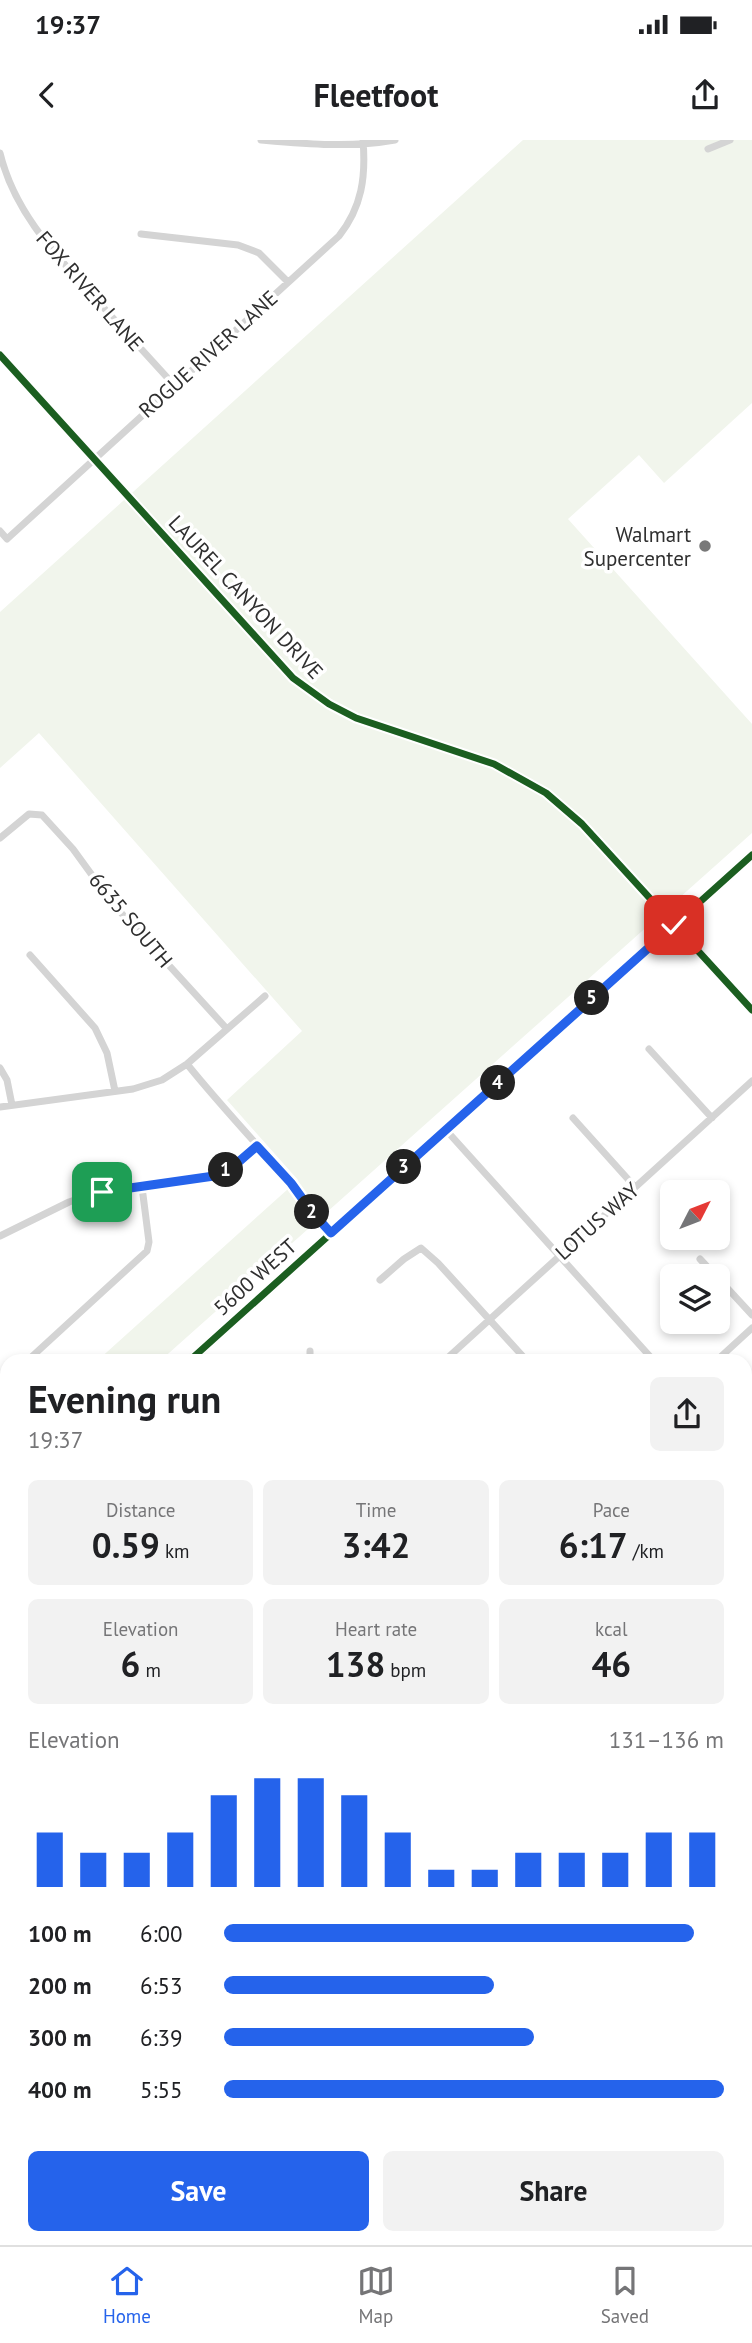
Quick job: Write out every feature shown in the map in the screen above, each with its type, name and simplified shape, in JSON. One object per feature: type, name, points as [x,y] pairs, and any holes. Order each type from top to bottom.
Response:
[{"type":"main road","name":"5600 WEST","points":[[196,1354],[752,855]]},
{"type":"street","points":[[261,140],[310,145],[395,140]]},
{"type":"street","points":[[708,149],[730,140]]},
{"type":"street","name":"ROGUE RIVER LANE","points":[[0,531],[7,539],[339,236],[349,223],[362,190],[365,163],[363,143]]},
{"type":"street","name":"FOX RIVER LANE","points":[[0,153],[11,188],[44,240],[174,385]]},
{"type":"street","points":[[141,234],[238,245],[259,253],[288,282]]},
{"type":"street","name":"LAUREL CANYON DRIVE","points":[[0,355],[282,667],[304,687],[356,718],[482,760],[532,784],[559,803],[582,824],[752,1010]]},
{"type":"street","name":"6635 SOUTH","points":[[0,838],[26,815],[42,815],[68,842],[113,904],[227,1029]]},
{"type":"street","points":[[30,955],[95,1028],[107,1053],[115,1091]]},
{"type":"street","points":[[0,1107],[143,1087],[162,1080],[187,1064],[265,996]]},
{"type":"street","points":[[649,1048],[712,1118]]},
{"type":"street","points":[[187,1064],[331,1233]]},
{"type":"street","points":[[0,1068],[7,1080],[12,1105]]},
{"type":"street","name":"LOTUS WAY","points":[[452,1354],[752,1081]]},
{"type":"street","points":[[573,1118],[635,1187]]},
{"type":"street","points":[[446,1130],[648,1354]]},
{"type":"street","points":[[0,1236],[82,1196],[214,1176],[235,1165],[257,1146]]},
{"type":"street","points":[[35,1354],[147,1251],[149,1244],[142,1187]]},
{"type":"street","points":[[380,1280],[421,1248],[438,1263],[521,1354]]},
{"type":"street","points":[[700,1259],[705,1264]]},
{"type":"street","points":[[730,1291],[752,1315]]},
{"type":"street","points":[[724,1354],[752,1328]]},
{"type":"shaded area","points":[[523,140],[752,140],[752,403],[664,483],[639,455],[568,519],[752,724],[752,833],[168,1354],[105,1354],[298,1180],[227,1100],[302,1031],[39,733],[0,768],[0,612]]},
{"type":"cycle path","points":[[0,355],[293,678],[329,704],[356,718],[494,764],[546,793],[582,824],[752,1010]]},
{"type":"cycle path","points":[[197,1354],[752,855]]},
{"type":"place","name":"Walmart Supercenter","points":[[705,546]]},
{"type":"route","points":[[102,1192],[214,1176],[241,1161],[257,1146],[331,1233],[674,925]]}]
